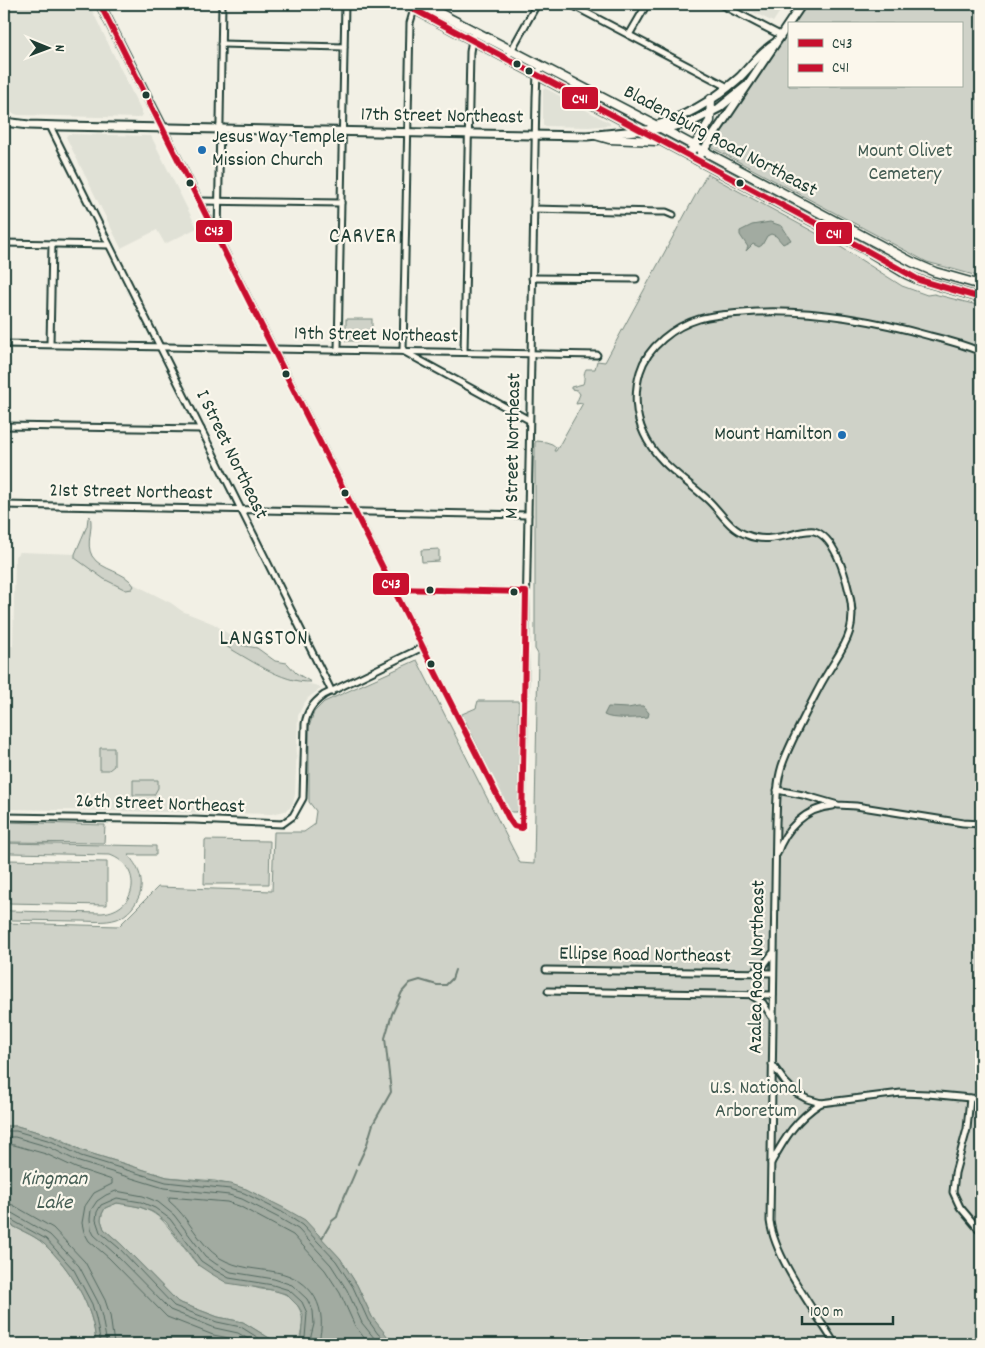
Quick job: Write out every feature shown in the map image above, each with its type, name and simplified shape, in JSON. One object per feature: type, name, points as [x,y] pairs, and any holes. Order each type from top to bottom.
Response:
[{"type":"main road","points":[[100,4],[162,128]]},
{"type":"main road","name":"Bladensburg Road Northeast","points":[[404,4],[542,67],[918,265],[981,285]]},
{"type":"main road","name":"Bladensburg Road Northeast","points":[[422,4],[473,35]]},
{"type":"main road","points":[[790,22],[802,4]]},
{"type":"main road","points":[[689,156],[698,148],[745,87],[788,24]]},
{"type":"main road","points":[[658,127],[711,100],[740,76],[766,48],[775,43]]},
{"type":"main road","name":"Bladensburg Road Northeast","points":[[510,54],[537,74],[659,141],[866,250],[906,274],[931,284],[981,298]]},
{"type":"main road","points":[[658,127],[690,123],[728,102],[745,87]]},
{"type":"main road","points":[[696,160],[698,148],[711,113],[711,100]]},
{"type":"main road","name":"17th Street Northeast","points":[[4,122],[50,126],[595,136],[658,127]]},
{"type":"main road","points":[[595,136],[609,139],[659,141]]},
{"type":"main road","points":[[768,198],[774,189]]},
{"type":"main road","points":[[793,211],[798,202]]},
{"type":"street","points":[[218,236],[222,4]]},
{"type":"street","points":[[338,350],[345,4]]},
{"type":"street","points":[[510,54],[537,4]]},
{"type":"street","points":[[570,4],[728,87]]},
{"type":"street","points":[[629,35],[647,4]]},
{"type":"street","points":[[720,4],[780,36]]},
{"type":"street","points":[[414,9],[410,23],[403,351],[529,420]]},
{"type":"street","points":[[464,352],[470,52],[473,35]]},
{"type":"street","points":[[221,44],[344,47]]},
{"type":"street","points":[[537,74],[542,67]]},
{"type":"street","name":"M Street Northeast","points":[[422,647],[509,819],[514,826],[522,828],[537,74]]},
{"type":"street","name":"I Street Northeast","points":[[50,126],[332,692]]},
{"type":"street","points":[[162,128],[218,236],[422,647],[332,692]]},
{"type":"street","points":[[200,201],[340,203]]},
{"type":"street","points":[[534,209],[666,212],[673,216]]},
{"type":"street","points":[[4,243],[110,245]]},
{"type":"street","points":[[50,344],[52,244]]},
{"type":"street","points":[[532,278],[636,280]]},
{"type":"street","name":"Azalea Road Northeast","points":[[835,1344],[780,1253],[770,1226],[772,995],[777,790],[786,754],[821,685],[850,635],[852,610],[847,583],[833,549],[821,535],[807,531],[766,539],[744,534],[733,528],[709,501],[667,465],[648,443],[639,420],[636,392],[642,366],[650,352],[662,341],[691,322],[715,316],[755,312],[798,312],[851,318],[912,330],[981,352]]},
{"type":"street","name":"19th Street Northeast","points":[[4,344],[597,355]]},
{"type":"street","points":[[4,426],[201,429]]},
{"type":"street","name":"21st Street Northeast","points":[[4,506],[528,515]]},
{"type":"street","points":[[394,589],[526,592]]},
{"type":"street","name":"26th Street Northeast","points":[[4,817],[194,820],[282,824],[293,816],[303,798],[304,731],[306,718],[315,703],[332,692]]},
{"type":"street","points":[[777,790],[838,805],[981,824]]},
{"type":"street","name":"Azalea Road Northeast","points":[[775,860],[783,840],[802,817],[817,809],[838,805]]},
{"type":"street","points":[[748,973],[760,969],[773,951]]},
{"type":"street","name":"Ellipse Road Northeast","points":[[546,970],[773,973]]},
{"type":"street","points":[[548,991],[772,995]]},
{"type":"street","points":[[746,995],[764,1003],[772,1019]]},
{"type":"street","points":[[771,1064],[796,1093],[821,1103],[901,1093],[981,1099]]},
{"type":"street","points":[[970,1098],[967,1129],[953,1192],[960,1207],[981,1232]]},
{"type":"street","points":[[770,1165],[785,1138],[797,1122],[807,1112],[821,1103]]},
{"type":"shaded area","points":[[4,4],[89,4],[143,115],[138,118],[18,115],[4,110]]},
{"type":"shaded area","points":[[737,4],[785,4],[773,22]]},
{"type":"shaded area","points":[[545,88],[610,123],[610,125],[589,127],[543,126],[543,90]]},
{"type":"shaded area","points":[[68,134],[151,136],[197,228],[165,244],[157,230],[121,248],[66,137]]},
{"type":"shaded area","points":[[20,552],[77,554],[171,603],[182,611],[214,624],[246,646],[260,668],[321,688],[308,698],[298,716],[295,795],[290,808],[272,814],[4,809],[4,654],[6,653],[6,647],[13,646],[15,556]]},
{"type":"green space","name":"Mount Olivet Cemetery","points":[[808,4],[981,4],[981,277],[927,262],[711,147],[788,32],[788,88],[962,88],[962,22],[795,22]]},
{"type":"green space","name":"U.S. National Arboretum","points":[[707,174],[836,244],[902,286],[927,295],[934,294],[981,306],[981,1344],[401,1344],[388,1337],[381,1330],[340,1258],[305,1221],[246,1189],[215,1181],[167,1177],[83,1151],[59,1138],[17,1126],[4,1126],[4,923],[119,926],[158,887],[272,891],[274,832],[304,832],[314,825],[316,811],[309,802],[309,727],[314,712],[324,702],[417,660],[520,863],[534,864],[538,654],[535,649],[535,443],[536,441],[552,444],[556,447],[554,451],[556,451],[583,403],[576,404],[580,394],[577,390],[571,389],[571,387],[583,384],[586,369],[595,369],[597,361],[605,362]]},
{"type":"green space","points":[[346,319],[372,319],[372,341],[346,341]]},
{"type":"green space","points":[[90,516],[89,546],[92,556],[101,565],[130,581],[134,586],[132,589],[126,590],[104,579],[75,558]]},
{"type":"green space","points":[[439,549],[439,561],[422,562],[421,550]]},
{"type":"green space","points":[[235,639],[241,645],[257,648],[275,661],[287,663],[296,673],[311,682],[300,681],[277,674],[222,644],[222,642]]},
{"type":"green space","points":[[478,701],[519,701],[518,810],[516,812],[510,812],[462,714],[476,708]]},
{"type":"green space","points":[[100,748],[114,748],[114,766],[109,770],[100,770]]},
{"type":"green space","points":[[133,780],[158,780],[158,788],[154,795],[133,795]]},
{"type":"green space","points":[[4,822],[105,825],[104,843],[4,842]]},
{"type":"green space","points":[[205,840],[270,841],[269,884],[204,884]]},
{"type":"green space","points":[[4,843],[156,846],[156,855],[128,855],[139,873],[141,888],[134,906],[121,917],[103,921],[12,920],[4,918],[4,909],[11,911],[102,913],[114,910],[123,904],[129,896],[132,887],[128,869],[121,861],[110,855],[4,854]]},
{"type":"green space","points":[[8,860],[107,862],[107,905],[7,903]]},
{"type":"green space","points":[[117,1203],[142,1208],[158,1216],[197,1264],[228,1278],[256,1288],[279,1292],[291,1298],[299,1308],[302,1320],[301,1334],[296,1344],[279,1344],[243,1322],[218,1317],[178,1302],[104,1229],[101,1220],[105,1208]]},
{"type":"green space","points":[[4,1221],[40,1240],[72,1277],[91,1316],[96,1344],[4,1344]]},
{"type":"water","points":[[770,222],[782,226],[791,240],[783,244],[776,236],[771,234],[767,236],[762,245],[759,247],[753,244],[746,251],[748,247],[740,235],[740,231],[752,225]]},
{"type":"water","points":[[643,706],[649,713],[648,717],[619,718],[604,715],[608,707],[628,708]]},
{"type":"water","name":"Kingman Lake","points":[[4,1126],[17,1126],[52,1136],[83,1151],[167,1177],[231,1184],[246,1189],[284,1208],[305,1220],[340,1258],[357,1285],[372,1317],[388,1337],[401,1344],[296,1344],[301,1337],[303,1314],[286,1294],[227,1283],[198,1265],[166,1222],[153,1212],[140,1207],[117,1203],[105,1208],[102,1214],[101,1220],[104,1229],[178,1302],[218,1317],[243,1322],[279,1344],[96,1344],[91,1316],[72,1277],[40,1240],[4,1221]]},
{"type":"waterway","points":[[358,1164],[366,1147],[373,1124],[391,1092],[385,1038],[392,1014],[402,992],[410,983],[420,980],[437,985],[446,985],[452,979],[455,970]]},
{"type":"waterway","points":[[322,1238],[332,1221],[337,1217],[356,1170]]},
{"type":"transit line","name":"C43","points":[[100,4],[509,819],[514,826],[522,828],[526,592],[394,589]]},
{"type":"transit line","name":"C41","points":[[404,4],[919,280],[981,298]]},
{"type":"place","name":"Jesus Way Temple Mission Church","points":[[202,150]]},
{"type":"place","name":"Mount Hamilton","points":[[842,435]]},
{"type":"district","name":"CARVER","points":[[363,238]]},
{"type":"district","name":"LANGSTON","points":[[264,640]]}]
